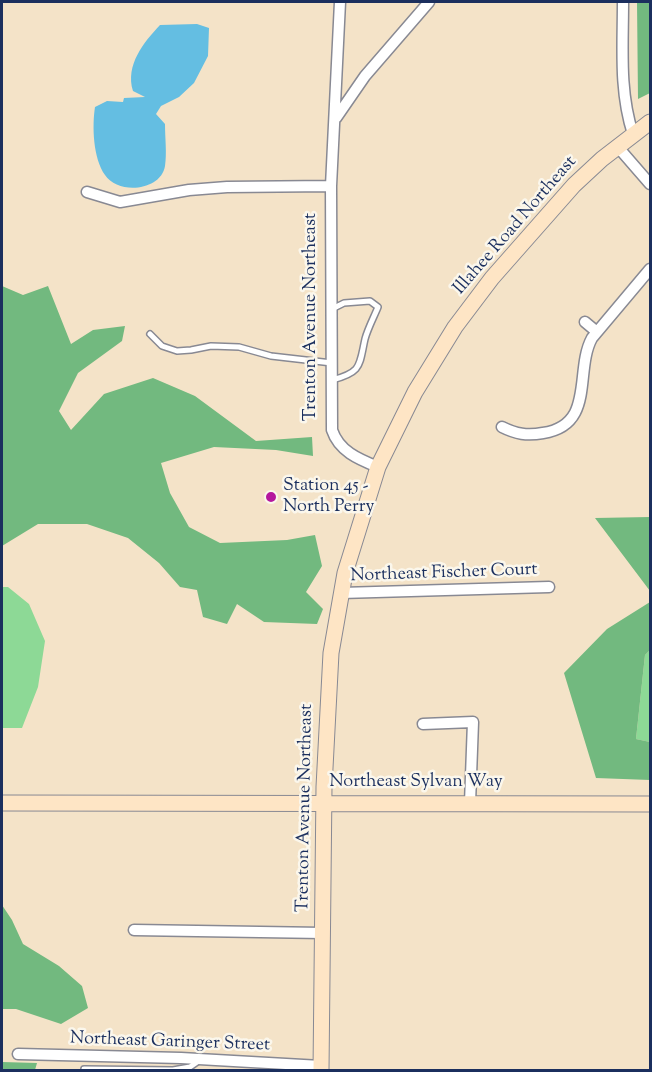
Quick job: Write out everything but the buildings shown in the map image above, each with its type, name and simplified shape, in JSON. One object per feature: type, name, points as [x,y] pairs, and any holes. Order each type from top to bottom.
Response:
[{"type":"main road","name":"Illahee Road Northeast","points":[[378,467],[415,392],[473,302],[508,258],[560,200],[617,147],[651,122]]},
{"type":"main road","name":"Trenton Avenue Northeast","points":[[321,1069],[324,803],[328,684],[332,645],[352,544],[378,467]]},
{"type":"main road","name":"Northeast Sylvan Way","points":[[2,803],[651,804]]},
{"type":"street","name":"Trenton Avenue Northeast","points":[[340,2],[331,186],[332,430],[336,442],[346,452],[378,467]]},
{"type":"street","points":[[336,118],[365,76],[429,2]]},
{"type":"street","points":[[623,2],[622,82],[626,113],[633,134]]},
{"type":"street","points":[[617,147],[651,184]]},
{"type":"street","points":[[87,192],[120,202],[189,190],[227,187],[331,186]]},
{"type":"street","points":[[502,427],[516,434],[534,435],[552,432],[565,424],[575,412],[582,398],[588,345],[651,269]]},
{"type":"street","points":[[585,322],[597,332]]},
{"type":"street","name":"Northeast Fischer Court","points":[[341,594],[549,587]]},
{"type":"street","points":[[423,724],[473,722],[470,803]]},
{"type":"street","points":[[134,930],[322,933]]},
{"type":"street","name":"Northeast Garinger Street","points":[[18,1054],[201,1059],[321,1069]]},
{"type":"lane","points":[[332,309],[344,303],[370,301],[378,307],[366,336],[360,365],[347,376],[332,380]]},
{"type":"lane","points":[[150,334],[162,346],[177,351],[211,346],[239,347],[271,356],[332,363]]},
{"type":"lane","points":[[84,1069],[173,1070],[190,1067],[201,1059]]},
{"type":"green space","points":[[637,2],[650,2],[650,93],[638,99]]},
{"type":"green space","points":[[2,286],[23,295],[48,286],[71,344],[93,330],[125,326],[122,341],[78,373],[59,411],[71,430],[104,394],[153,378],[195,396],[256,441],[312,437],[313,456],[276,450],[214,447],[161,463],[170,493],[189,527],[220,543],[287,540],[315,535],[322,566],[306,592],[323,609],[317,624],[264,622],[237,604],[227,624],[203,617],[197,590],[180,587],[159,563],[128,538],[87,524],[38,524],[2,546]]},
{"type":"green space","points":[[650,517],[650,591],[595,518]]},
{"type":"green space","points":[[2,587],[8,587],[29,604],[45,641],[38,687],[22,728],[2,728]]},
{"type":"green space","points":[[650,602],[650,650],[645,655],[636,739],[650,742],[650,780],[596,778],[564,673],[607,629]]},
{"type":"green space","points":[[650,650],[650,742],[636,739],[645,655]]},
{"type":"green space","points":[[2,905],[23,944],[59,966],[82,986],[88,1008],[61,1024],[16,1009],[2,1009]]},
{"type":"green space","points":[[2,1062],[37,1063],[35,1070],[2,1070]]},
{"type":"water","points":[[197,24],[209,28],[208,56],[194,83],[179,97],[161,106],[156,114],[165,124],[166,161],[162,174],[148,185],[129,188],[119,186],[105,175],[98,160],[94,132],[95,107],[107,101],[123,102],[124,98],[145,97],[133,91],[131,81],[134,63],[142,46],[160,25]]},
{"type":"place","name":"Station 45 - North Perry","points":[[271,497]]}]
